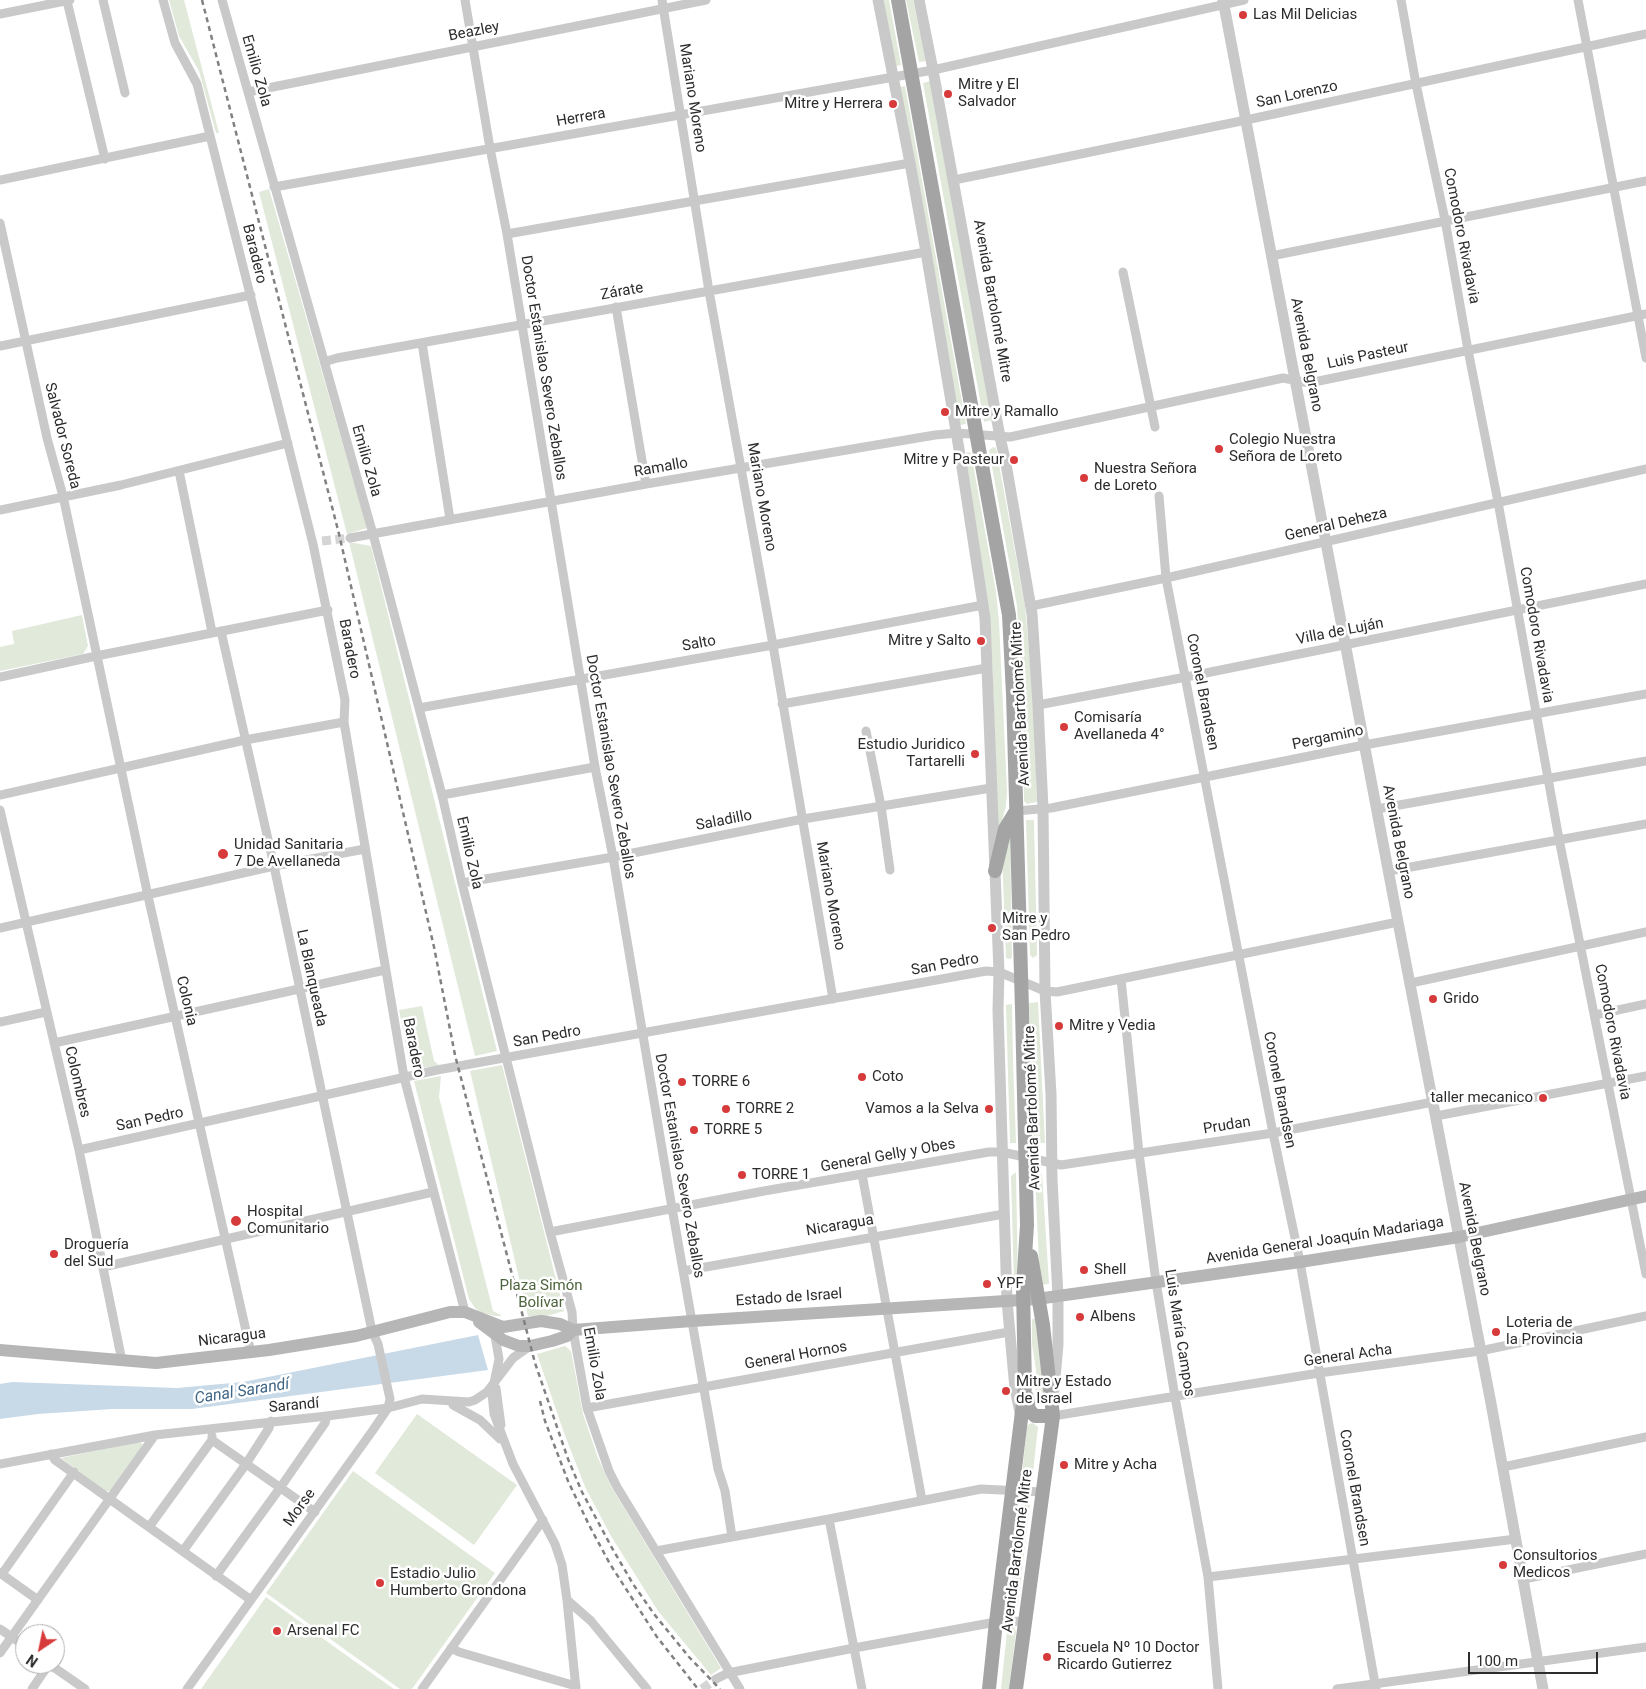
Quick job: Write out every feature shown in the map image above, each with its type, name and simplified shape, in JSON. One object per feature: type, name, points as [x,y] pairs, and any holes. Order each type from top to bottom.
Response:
[{"type":"main road","name":"Avenida Bartolomé Mitre","points":[[898,0],[1009,615],[1022,981],[1026,1225],[1031,1300],[1025,1387],[989,1689]]},
{"type":"main road","points":[[995,872],[1006,829],[1016,811]]},
{"type":"main road","name":"Avenida General Joaquín Madariaga","points":[[1007,1301],[1058,1297],[1458,1237],[1646,1196]]},
{"type":"main road","name":"Avenida Bartolomé Mitre","points":[[1016,1689],[1052,1416],[1043,1325],[1031,1300]]},
{"type":"main road","name":"Estado de Israel","points":[[467,1313],[503,1327],[541,1321],[560,1324],[573,1330],[1007,1301]]},
{"type":"main road","name":"Estado de Israel","points":[[467,1313],[495,1336],[510,1343],[530,1346],[564,1337],[573,1330]]},
{"type":"main road","name":"Nicaragua","points":[[0,1350],[156,1363],[251,1352],[356,1336],[439,1314],[467,1313]]},
{"type":"main road","points":[[1025,1387],[1031,1413],[1040,1417],[1052,1416]]},
{"type":"street","points":[[0,14],[68,0],[105,159]]},
{"type":"street","points":[[103,0],[125,93]]},
{"type":"street","name":"Baradero","points":[[163,0],[175,43],[197,84],[288,443],[318,542],[328,610],[345,700],[344,722],[404,1077],[433,1192],[467,1313]]},
{"type":"street","name":"Emilio Zola","points":[[224,0],[274,187],[373,534],[442,795],[506,1058],[572,1312],[573,1330],[587,1408],[612,1478],[728,1673],[740,1689]]},
{"type":"street","name":"Doctor Estanislao Severo Zeballos","points":[[465,0],[522,324],[595,767],[718,1469],[725,1491],[732,1537]]},
{"type":"street","name":"Beazley","points":[[248,92],[474,46],[663,4],[706,0]]},
{"type":"street","name":"Avenida Bartolomé Mitre","points":[[878,0],[926,252],[957,433],[983,605],[995,872],[1007,1301],[1015,1388],[1021,1417]]},
{"type":"street","name":"Avenida Bartolomé Mitre","points":[[919,0],[954,180],[1031,606],[1043,808],[1045,991],[1051,1094],[1054,1259],[1058,1297],[1058,1344],[1052,1416]]},
{"type":"street","name":"Herrera","points":[[274,187],[933,70],[1223,2],[1244,0]]},
{"type":"street","name":"Comodoro Rivadavia","points":[[1401,0],[1416,84],[1445,220],[1559,839],[1646,1274]]},
{"type":"street","points":[[1578,0],[1614,187],[1642,315],[1646,358]]},
{"type":"street","name":"Avenida Belgrano","points":[[1223,2],[1503,1467],[1543,1689]]},
{"type":"street","name":"Mariano Moreno","points":[[663,4],[709,291],[742,468],[833,999]]},
{"type":"street","name":"San Lorenzo","points":[[954,180],[1246,120],[1646,34]]},
{"type":"street","points":[[0,180],[210,136]]},
{"type":"street","points":[[506,234],[910,163]]},
{"type":"street","points":[[1271,256],[1646,181]]},
{"type":"street","name":"Salvador Soreda","points":[[0,223],[47,438],[63,496],[96,656]]},
{"type":"street","name":"Zárate","points":[[324,362],[522,324],[926,252]]},
{"type":"street","points":[[1123,272],[1155,427]]},
{"type":"street","points":[[0,346],[251,295]]},
{"type":"street","points":[[616,307],[646,484]]},
{"type":"street","name":"Luis Pasteur","points":[[977,435],[1010,437],[1283,378],[1309,383],[1642,315]]},
{"type":"street","points":[[422,343],[450,519]]},
{"type":"street","name":"Ramallo","points":[[350,538],[646,484],[935,435],[957,433],[977,435]]},
{"type":"street","points":[[0,510],[121,485],[288,443]]},
{"type":"street","name":"General Deheza","points":[[1031,606],[1166,578],[1646,469]]},
{"type":"street","name":"La Blanqueada","points":[[179,470],[274,866],[372,1331]]},
{"type":"street","name":"Coronel Brandsen","points":[[1159,496],[1166,578],[1273,1133],[1300,1262],[1375,1687]]},
{"type":"street","name":"Villa de Luján","points":[[1038,705],[1646,584]]},
{"type":"street","name":"Salto","points":[[419,708],[773,645],[983,605]]},
{"type":"street","points":[[0,677],[217,631],[328,610]]},
{"type":"street","name":"Colonia","points":[[96,656],[251,1352]]},
{"type":"street","points":[[782,704],[987,668]]},
{"type":"street","name":"Pergamino","points":[[1016,811],[1043,808],[1204,778],[1364,745],[1646,694]]},
{"type":"street","points":[[0,795],[245,740],[344,722]]},
{"type":"street","points":[[866,731],[890,870]]},
{"type":"street","points":[[1377,810],[1646,761]]},
{"type":"street","points":[[442,795],[595,767]]},
{"type":"street","name":"Saladillo","points":[[462,882],[612,857],[880,806],[991,788]]},
{"type":"street","name":"Colombres","points":[[0,810],[79,1150],[122,1361]]},
{"type":"street","points":[[1389,871],[1646,824]]},
{"type":"street","points":[[0,928],[274,866],[365,849]]},
{"type":"street","points":[[1045,991],[1057,992],[1398,922]]},
{"type":"street","points":[[1411,983],[1646,932]]},
{"type":"street","points":[[54,1043],[385,970]]},
{"type":"street","name":"San Pedro","points":[[79,1150],[404,1077],[986,971],[998,972],[1045,991]]},
{"type":"street","name":"Luis María Campos","points":[[1121,979],[1156,1282],[1208,1577],[1218,1689]]},
{"type":"street","points":[[1595,1015],[1646,1004]]},
{"type":"street","points":[[0,1022],[46,1012]]},
{"type":"street","points":[[1436,1116],[1608,1085],[1646,1076]]},
{"type":"street","name":"Prudan","points":[[1024,1156],[1061,1165],[1273,1133],[1433,1102]]},
{"type":"street","name":"General Gelly y Obes","points":[[550,1232],[672,1208],[989,1152],[1024,1156]]},
{"type":"street","points":[[862,1174],[922,1500]]},
{"type":"street","points":[[103,1266],[433,1192]]},
{"type":"street","name":"Nicaragua","points":[[683,1271],[1004,1214]]},
{"type":"street","name":"General Acha","points":[[1052,1416],[1319,1373],[1480,1351],[1646,1316]]},
{"type":"street","points":[[372,1331],[378,1344],[389,1394],[388,1408]]},
{"type":"street","name":"General Hornos","points":[[587,1408],[1009,1332]]},
{"type":"street","points":[[451,1648],[576,1688],[562,1565],[556,1544],[500,1433],[502,1423],[495,1383],[499,1351],[495,1336]]},
{"type":"street","name":"Sarandí","points":[[0,1464],[156,1435],[328,1416],[388,1408],[428,1399],[446,1402],[469,1402],[487,1392],[513,1358],[530,1346]]},
{"type":"street","points":[[446,1402],[464,1409],[480,1420],[507,1448]]},
{"type":"street","name":"Morse","points":[[187,1689],[388,1408]]},
{"type":"street","points":[[216,1576],[280,1488],[328,1416]]},
{"type":"street","points":[[183,1551],[246,1464],[269,1428],[271,1421]]},
{"type":"street","points":[[149,1527],[212,1440],[213,1428]]},
{"type":"street","points":[[0,1653],[156,1435]]},
{"type":"street","points":[[1503,1467],[1646,1437]]},
{"type":"street","points":[[212,1440],[315,1512]]},
{"type":"street","points":[[51,1454],[55,1460],[251,1600]]},
{"type":"street","points":[[38,1600],[1,1574],[74,1472]]},
{"type":"street","points":[[656,1551],[981,1489],[1013,1489],[1042,1492]]},
{"type":"street","points":[[829,1519],[862,1689]]},
{"type":"street","points":[[422,1689],[543,1520]]},
{"type":"street","points":[[1208,1577],[1516,1539]]},
{"type":"street","points":[[1524,1579],[1646,1554]]},
{"type":"street","points":[[566,1600],[591,1621],[647,1689]]},
{"type":"street","points":[[716,1679],[728,1673],[854,1648],[996,1622],[1025,1622]]},
{"type":"street","points":[[0,1628],[15,1638]]},
{"type":"street","points":[[1338,1689],[1375,1687],[1646,1647]]},
{"type":"street","points":[[32,1689],[42,1674]]},
{"type":"street","points":[[63,1674],[83,1688]]},
{"type":"green space","points":[[169,0],[184,0],[219,133],[216,133],[199,71],[179,36]]},
{"type":"green space","points":[[883,0],[889,0],[901,65],[896,66]]},
{"type":"green space","points":[[906,0],[913,0],[926,61],[919,62]]},
{"type":"green space","points":[[930,81],[992,420],[984,422],[923,83]]},
{"type":"green space","points":[[905,86],[966,424],[960,425],[900,87]]},
{"type":"green space","points":[[269,189],[367,528],[347,534],[259,192]]},
{"type":"green space","points":[[993,447],[996,448],[1025,606],[1034,706],[1037,802],[1027,804],[1024,801],[1023,707],[1017,606],[989,450]]},
{"type":"green space","points":[[971,453],[996,592],[999,622],[1007,791],[1006,806],[998,835],[992,659],[964,454]]},
{"type":"green space","points":[[349,542],[371,546],[497,1051],[475,1056]]},
{"type":"green space","points":[[82,615],[88,646],[83,654],[0,671],[0,647],[14,644],[12,631]]},
{"type":"green space","points":[[1026,820],[1034,820],[1037,955],[1033,958],[1030,955]]},
{"type":"green space","points":[[1010,829],[1012,958],[1009,959],[1006,958],[1002,853]]},
{"type":"green space","points":[[1038,1002],[1045,1143],[1034,1143],[1029,1003]]},
{"type":"green space","points":[[1012,1004],[1016,1143],[1010,1143],[1006,1005]]},
{"type":"green space","points":[[422,1006],[434,1061],[439,1065],[411,1070],[399,1010]]},
{"type":"green space","name":"Plaza Simón Bolívar","points":[[502,1065],[564,1311],[543,1317],[528,1316],[470,1071]]},
{"type":"green space","points":[[441,1076],[439,1097],[493,1311],[502,1316],[480,1312],[469,1299],[414,1081]]},
{"type":"green space","points":[[1016,1172],[1018,1283],[1014,1284],[1011,1176]]},
{"type":"green space","points":[[1042,1174],[1049,1284],[1040,1285],[1035,1175]]},
{"type":"green space","points":[[1038,1318],[1048,1393],[1035,1396],[1036,1370],[1032,1344],[1032,1319]]},
{"type":"green space","points":[[565,1346],[571,1351],[583,1414],[598,1458],[612,1488],[721,1668],[711,1675],[658,1611],[611,1536],[586,1489],[564,1433],[537,1354]]},
{"type":"green space","points":[[417,1414],[517,1485],[474,1545],[375,1473]]},
{"type":"green space","points":[[1033,1423],[1038,1427],[1032,1481],[1027,1486],[1021,1483],[1027,1427]]},
{"type":"green space","points":[[138,1442],[142,1443],[142,1446],[110,1491],[105,1491],[61,1458]]},
{"type":"green space","name":"Estadio Julio Humberto Grondona","points":[[353,1471],[495,1573],[412,1689],[400,1689],[266,1593]]},
{"type":"green space","points":[[1026,1500],[1030,1503],[1018,1605],[1015,1609],[1011,1608],[1009,1603],[1021,1504]]},
{"type":"green space","name":"Arsenal FC","points":[[266,1597],[343,1653],[394,1689],[201,1689]]},
{"type":"green space","points":[[1011,1627],[1014,1627],[1016,1632],[1009,1689],[1001,1689],[1007,1632]]},
{"type":"water","name":"Canal Sarandí","points":[[478,1335],[488,1370],[192,1409],[112,1409],[38,1414],[0,1419],[0,1384],[12,1382],[177,1388],[243,1382]]},
{"type":"tunnel","points":[[322,541],[350,538]]},
{"type":"tunnel","points":[[702,1689],[716,1679]]},
{"type":"railway","points":[[202,0],[339,534],[434,947],[455,1055],[535,1363],[568,1459],[582,1492],[612,1548],[633,1584],[654,1614],[689,1657],[720,1689]]},
{"type":"railway","points":[[540,1401],[545,1421],[568,1481],[610,1564],[657,1637],[698,1689]]},
{"type":"place","name":"Las Mil Delicias","points":[[1243,15]]},
{"type":"place","name":"Mitre y El Salvador","points":[[948,94]]},
{"type":"place","name":"Mitre y Herrera","points":[[893,104]]},
{"type":"place","name":"Mitre y Ramallo","points":[[945,412]]},
{"type":"place","name":"Colegio Nuestra Señora de Loreto","points":[[1219,449]]},
{"type":"place","name":"Mitre y Pasteur","points":[[1014,460]]},
{"type":"place","name":"Nuestra Señora de Loreto","points":[[1084,478]]},
{"type":"place","name":"Mitre y Salto","points":[[981,641]]},
{"type":"place","name":"Comisaría Avellaneda 4°","points":[[1064,727]]},
{"type":"place","name":"Estudio Juridico Tartarelli","points":[[975,754]]},
{"type":"place","name":"Unidad Sanitaria 7 De Avellaneda","points":[[223,854]]},
{"type":"place","name":"Mitre y San Pedro","points":[[992,928]]},
{"type":"place","name":"Grido","points":[[1433,999]]},
{"type":"place","name":"Mitre y Vedia","points":[[1059,1026]]},
{"type":"place","name":"Coto","points":[[862,1077]]},
{"type":"place","name":"TORRE 6","points":[[682,1082]]},
{"type":"place","name":"taller mecanico","points":[[1543,1098]]},
{"type":"place","name":"TORRE 2","points":[[726,1109]]},
{"type":"place","name":"Vamos a la Selva","points":[[989,1109]]},
{"type":"place","name":"TORRE 5","points":[[694,1130]]},
{"type":"place","name":"TORRE 1","points":[[742,1175]]},
{"type":"place","name":"Hospital Comunitario","points":[[236,1221]]},
{"type":"place","name":"Droguería del Sud","points":[[54,1254]]},
{"type":"place","name":"Shell","points":[[1084,1270]]},
{"type":"place","name":"YPF","points":[[987,1284]]},
{"type":"place","name":"Albens","points":[[1080,1317]]},
{"type":"place","name":"Loteria de la Provincia","points":[[1496,1332]]},
{"type":"place","name":"Mitre y Estado de Israel","points":[[1006,1391]]},
{"type":"place","name":"Mitre y Acha","points":[[1064,1465]]},
{"type":"place","name":"Consultorios Medicos","points":[[1503,1565]]},
{"type":"place","name":"Estadio Julio Humberto Grondona","points":[[380,1583]]},
{"type":"place","name":"Arsenal FC","points":[[277,1631]]},
{"type":"place","name":"Escuela Nº 10 Doctor Ricardo Gutierrez","points":[[1047,1657]]}]
